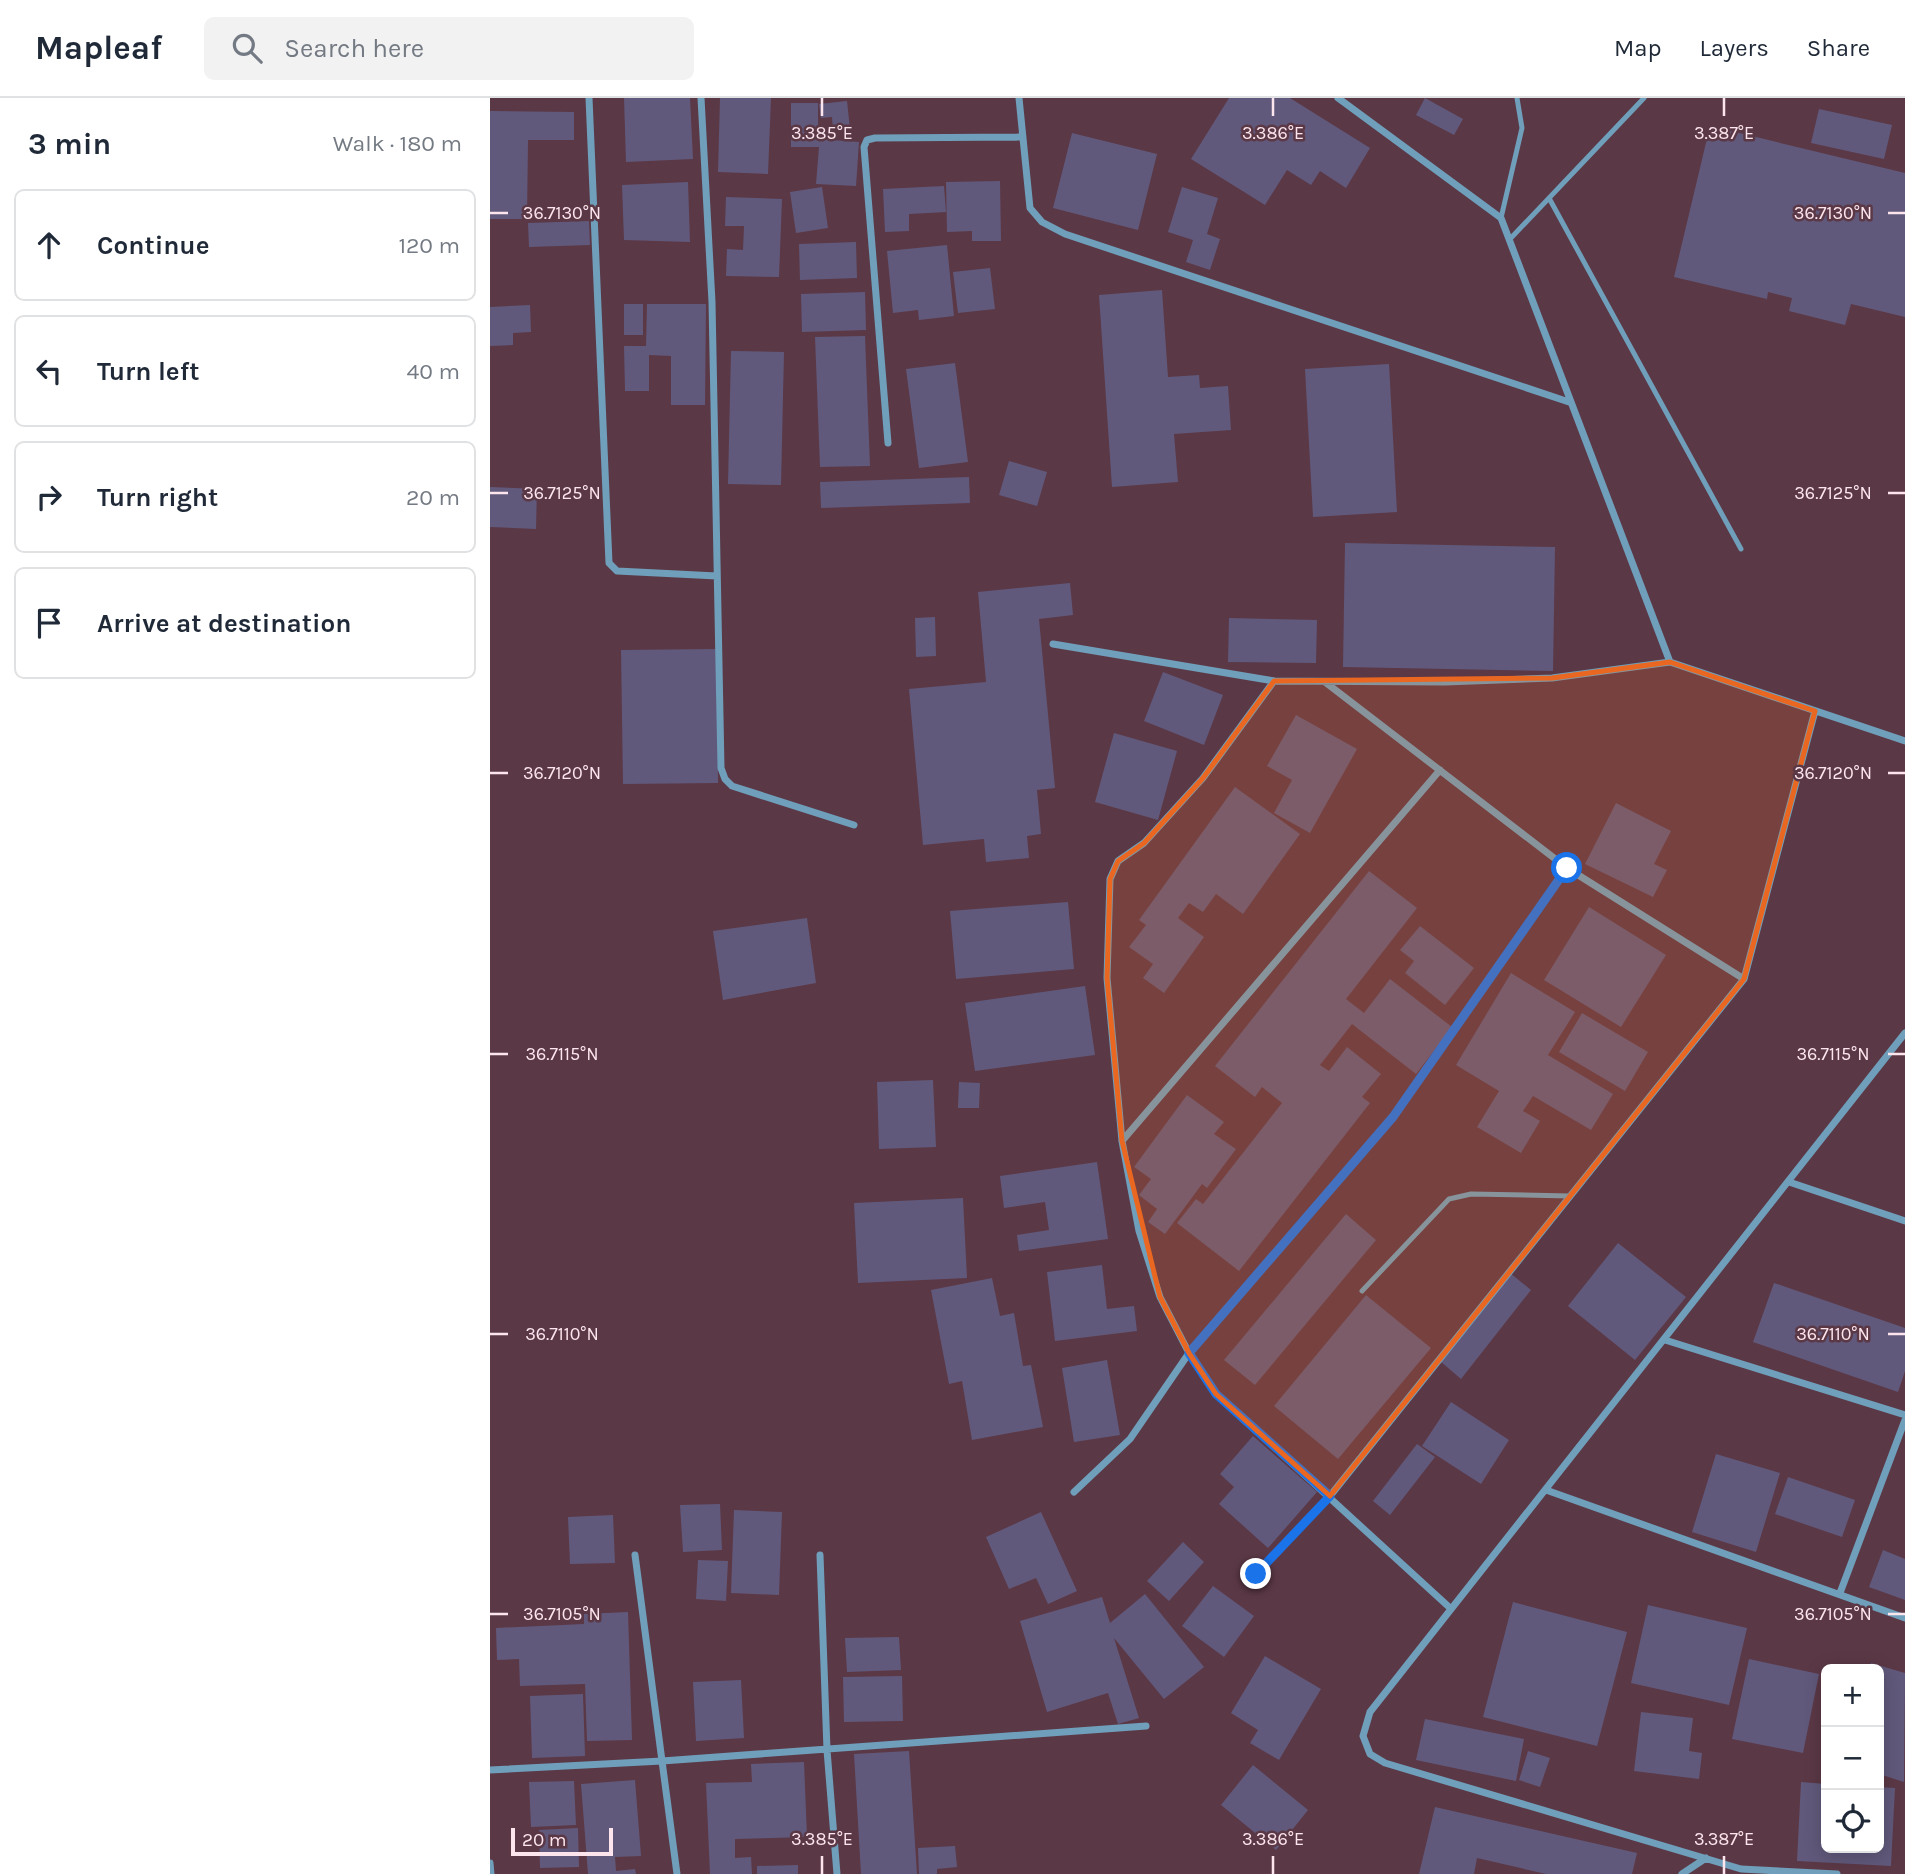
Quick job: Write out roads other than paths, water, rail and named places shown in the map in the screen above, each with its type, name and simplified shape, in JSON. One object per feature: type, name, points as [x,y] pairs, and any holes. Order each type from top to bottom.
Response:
[{"type":"street","points":[[589,98],[609,563],[617,572],[718,576]]},
{"type":"street","points":[[701,98],[712,302],[721,768],[725,779],[732,786],[854,825]]},
{"type":"street","points":[[1019,98],[1030,208],[1042,222],[1065,234],[1569,402]]},
{"type":"street","points":[[1338,98],[1501,218],[1670,662]]},
{"type":"street","points":[[888,443],[864,147],[867,140],[1023,136]]},
{"type":"street","points":[[1053,644],[1274,681],[1445,682],[1552,678],[1670,662],[1905,741]]},
{"type":"street","points":[[1274,681],[1203,778],[1144,843],[1118,861],[1110,879],[1107,978],[1122,1141],[1139,1231],[1160,1297],[1189,1353],[1216,1394],[1450,1607]]},
{"type":"street","points":[[1325,681],[1567,868],[1744,979]]},
{"type":"street","points":[[1256,1574],[1330,1496],[1744,979],[1815,710]]},
{"type":"street","points":[[1122,1141],[1440,770]]},
{"type":"street","points":[[1074,1492],[1130,1439],[1189,1353],[1393,1117],[1567,868]]},
{"type":"street","points":[[1837,1874],[1741,1869],[1385,1763],[1370,1754],[1363,1736],[1370,1712],[1450,1607],[1665,1340],[1905,1033]]},
{"type":"street","points":[[1789,1182],[1905,1221]]},
{"type":"street","points":[[1665,1340],[1905,1418],[1840,1593]]},
{"type":"street","points":[[1546,1490],[1905,1618]]},
{"type":"street","points":[[635,1555],[677,1874]]},
{"type":"street","points":[[820,1555],[827,1750],[837,1874]]},
{"type":"street","points":[[490,1770],[827,1750],[1146,1726]]},
{"type":"street","points":[[1682,1874],[1706,1858]]},
{"type":"street","points":[[490,1863],[491,1874]]},
{"type":"lane","points":[[1501,218],[1522,128],[1517,98]]},
{"type":"lane","points":[[1510,239],[1644,98]]},
{"type":"lane","points":[[1549,198],[1741,549]]},
{"type":"lane","points":[[1362,1291],[1450,1199],[1471,1194],[1570,1196]]}]
